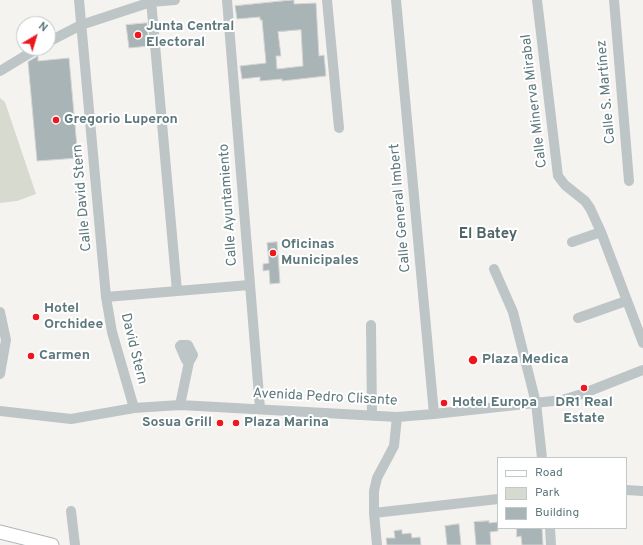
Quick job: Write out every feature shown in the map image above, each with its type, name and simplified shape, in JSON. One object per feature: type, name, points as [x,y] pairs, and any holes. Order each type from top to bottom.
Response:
[{"type":"main road","points":[[0,532],[52,545]]},
{"type":"street","name":"Calle David Stern","points":[[79,0],[80,25],[106,297]]},
{"type":"street","points":[[56,38],[80,25],[151,1],[175,0]]},
{"type":"street","name":"Calle Ayuntamiento","points":[[227,0],[260,408]]},
{"type":"street","points":[[327,0],[339,128]]},
{"type":"street","name":"Calle General Imbert","points":[[396,0],[434,414]]},
{"type":"street","name":"Calle Minerva Mirabal","points":[[537,0],[558,176],[565,185],[588,204],[601,232],[643,343]]},
{"type":"street","name":"Calle S. Martínez","points":[[614,0],[629,181]]},
{"type":"street","points":[[151,1],[177,291]]},
{"type":"street","points":[[0,71],[25,56]]},
{"type":"street","points":[[572,242],[601,232]]},
{"type":"street","points":[[494,269],[513,312],[536,403],[542,457]]},
{"type":"street","points":[[106,297],[249,285]]},
{"type":"street","name":"David Stern","points":[[106,297],[112,332],[134,408]]},
{"type":"street","points":[[578,318],[626,301]]},
{"type":"street","points":[[0,312],[6,340],[0,374]]},
{"type":"street","points":[[371,325],[372,416]]},
{"type":"street","points":[[180,404],[189,362]]},
{"type":"street","name":"Avenida Pedro Clisante","points":[[0,411],[72,419],[134,408],[180,404],[397,417],[562,400],[582,394],[643,370]]},
{"type":"street","points":[[377,545],[374,513],[375,485],[394,446],[397,417]]},
{"type":"street","points":[[627,490],[643,490]]},
{"type":"street","points":[[374,513],[497,499]]},
{"type":"street","points":[[71,511],[76,545]]},
{"type":"street","points":[[550,529],[552,545]]},
{"type":"green space","points":[[0,98],[5,102],[36,194],[17,201],[0,203]]},
{"type":"building","points":[[294,0],[294,4],[316,3],[319,56],[324,55],[326,76],[282,81],[282,79],[260,81],[260,77],[242,79],[240,66],[266,63],[262,20],[260,20],[260,17],[237,19],[235,6]],"holes":[[[301,30],[303,66],[277,69],[276,56],[281,56],[278,32]]]},
{"type":"building","name":"Junta Central Electoral","points":[[147,23],[149,46],[129,48],[126,25]]},
{"type":"building","points":[[38,56],[38,61],[69,58],[78,158],[37,161],[28,62]]},
{"type":"building","name":"Oficinas Municipales","points":[[277,242],[280,283],[270,284],[269,270],[263,271],[263,264],[269,263],[267,243]]},
{"type":"building","points":[[474,522],[497,522],[498,531],[490,532],[491,545],[476,545]]},
{"type":"building","points":[[459,524],[461,545],[447,545],[445,526]]},
{"type":"building","points":[[517,529],[542,529],[543,545],[522,545],[521,536],[517,537]]},
{"type":"building","points":[[402,530],[402,534],[411,533],[412,538],[420,537],[421,545],[387,545],[386,538],[395,538],[394,531]]},
{"type":"place","name":"Junta Central Electoral","points":[[138,35]]},
{"type":"place","name":"Gregorio Luperon","points":[[56,120]]},
{"type":"place","name":"Oficinas Municipales","points":[[273,253]]},
{"type":"place","name":"Hotel Orchidee","points":[[36,317]]},
{"type":"place","name":"Carmen","points":[[31,356]]},
{"type":"place","name":"Plaza Medica","points":[[473,360]]},
{"type":"place","name":"DR1 Real Estate","points":[[584,388]]},
{"type":"place","name":"Hotel Europa","points":[[444,403]]},
{"type":"place","name":"Sosua Grill","points":[[220,423]]},
{"type":"place","name":"Plaza Marina","points":[[236,423]]},
{"type":"district","name":"El Batey","points":[[488,235]]}]
